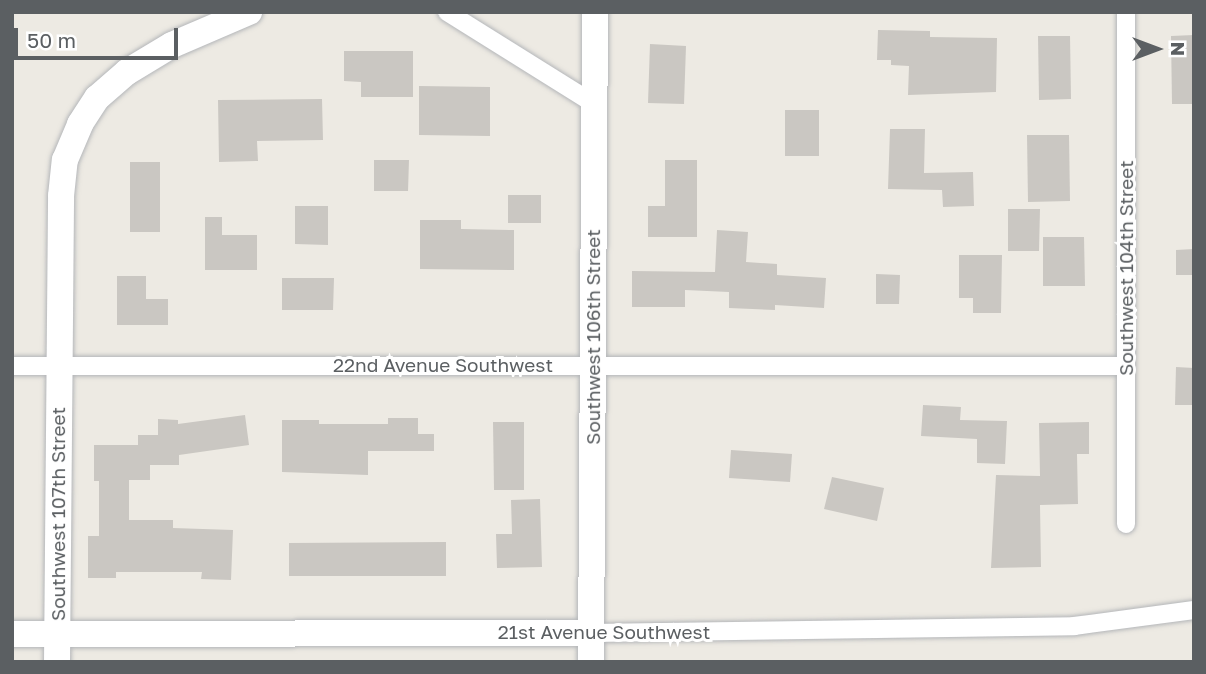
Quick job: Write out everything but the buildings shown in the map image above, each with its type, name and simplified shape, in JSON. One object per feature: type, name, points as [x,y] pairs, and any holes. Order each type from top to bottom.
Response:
[{"type":"street","name":"Southwest 107th Street","points":[[57,662],[61,196],[65,160],[80,124],[97,98],[127,72],[172,45],[249,12]]},
{"type":"street","points":[[447,12],[594,104]]},
{"type":"street","name":"Southwest 106th Street","points":[[591,662],[595,12]]},
{"type":"street","name":"Southwest 104th Street","points":[[1126,12],[1126,524]]},
{"type":"street","name":"22nd Avenue Southwest","points":[[12,366],[1126,366]]},
{"type":"street","name":"21st Avenue Southwest","points":[[12,634],[591,633],[1074,626],[1194,610]]}]
